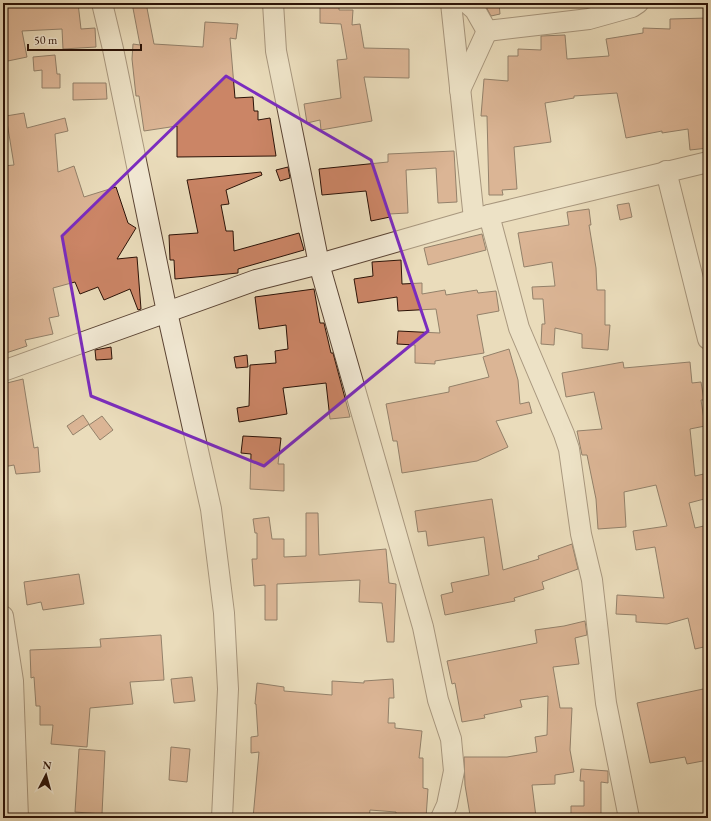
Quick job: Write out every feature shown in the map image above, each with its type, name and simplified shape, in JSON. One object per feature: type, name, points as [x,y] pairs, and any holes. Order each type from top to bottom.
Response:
[{"type":"street","points":[[102,3],[113,49],[167,312],[211,509],[224,613],[228,689],[222,818]]},
{"type":"street","points":[[273,3],[276,51],[319,264],[406,565],[423,627],[438,700],[451,739],[454,771],[447,805],[441,818]]},
{"type":"street","points":[[452,3],[460,90],[481,217],[519,328],[569,449],[580,534],[592,580],[606,703],[629,818]]},
{"type":"street","points":[[467,3],[475,10],[487,31]]},
{"type":"street","points":[[487,31],[589,19],[632,7],[638,3]]},
{"type":"street","points":[[460,90],[487,31]]},
{"type":"street","points":[[3,370],[256,280],[319,264],[481,217],[666,170],[708,162]]},
{"type":"street","points":[[666,170],[708,339]]},
{"type":"street","points":[[4,629],[13,681],[18,818]]},
{"type":"highlighted area","points":[[226,76],[371,160],[428,331],[264,466],[91,396],[62,236]]},
{"type":"building","points":[[3,3],[78,3],[81,29],[95,28],[96,47],[63,49],[62,29],[22,31],[27,57],[3,62]]},
{"type":"building","points":[[132,3],[146,3],[154,44],[203,47],[205,22],[238,24],[236,39],[230,38],[235,98],[253,97],[254,111],[258,111],[258,120],[270,118],[276,156],[177,157],[177,126],[144,131],[139,96],[136,96],[132,59],[133,44],[140,45]]},
{"type":"building","points":[[320,3],[339,3],[339,10],[353,10],[352,25],[360,24],[364,48],[409,49],[409,78],[364,77],[372,121],[321,130],[320,120],[307,123],[304,104],[341,98],[337,60],[347,59],[341,24],[320,23]]},
{"type":"building","points":[[484,3],[499,3],[500,14],[491,16]]},
{"type":"building","points":[[708,18],[708,148],[690,150],[688,129],[662,133],[662,131],[626,138],[617,93],[574,96],[574,98],[545,103],[551,142],[514,147],[517,189],[502,190],[503,195],[489,195],[487,116],[481,116],[484,79],[508,81],[508,56],[518,56],[518,49],[541,50],[541,36],[565,35],[567,59],[609,56],[606,39],[643,33],[643,28],[670,29],[670,19]]},
{"type":"building","points":[[55,55],[57,74],[60,74],[60,88],[42,88],[42,70],[34,71],[33,57]]},
{"type":"building","points":[[73,83],[106,83],[107,99],[73,100]]},
{"type":"building","points":[[24,113],[27,128],[65,118],[68,131],[55,134],[58,172],[74,166],[84,197],[116,187],[128,223],[136,228],[117,259],[137,257],[141,309],[138,310],[130,289],[104,300],[98,287],[80,294],[75,282],[53,288],[59,316],[49,318],[53,334],[25,340],[27,346],[3,354],[3,166],[14,165],[6,116]]},
{"type":"building","points":[[454,151],[457,202],[438,203],[436,168],[406,170],[408,213],[389,214],[390,217],[371,221],[366,191],[322,195],[319,169],[388,162],[388,154]]},
{"type":"building","points":[[288,167],[290,178],[280,181],[276,170]]},
{"type":"building","points":[[261,172],[262,175],[226,190],[229,204],[221,205],[226,231],[233,231],[234,251],[299,233],[304,250],[238,269],[238,273],[175,279],[174,260],[170,260],[169,235],[198,233],[187,180]]},
{"type":"building","points":[[629,203],[632,217],[620,220],[617,205]]},
{"type":"building","points":[[589,209],[591,225],[589,225],[596,268],[597,290],[605,290],[605,325],[610,325],[608,350],[582,348],[582,334],[555,328],[554,345],[541,344],[542,324],[545,324],[543,299],[533,299],[532,287],[555,286],[552,262],[524,267],[518,233],[569,225],[567,212]]},
{"type":"building","points":[[482,234],[486,250],[428,265],[424,248]]},
{"type":"building","points":[[401,260],[402,284],[422,283],[422,294],[445,290],[446,295],[477,290],[478,293],[496,291],[499,311],[477,315],[484,353],[435,361],[435,364],[415,363],[415,345],[397,344],[398,331],[440,333],[436,309],[398,311],[397,297],[358,303],[354,279],[373,276],[372,262]]},
{"type":"building","points":[[314,289],[320,323],[324,323],[331,353],[333,353],[350,417],[330,419],[326,383],[283,388],[287,414],[239,422],[237,408],[249,406],[250,365],[276,363],[275,351],[288,349],[286,325],[259,329],[255,297]]},
{"type":"building","points":[[111,347],[112,359],[96,360],[95,350]]},
{"type":"building","points":[[509,349],[518,380],[520,404],[529,402],[532,413],[496,421],[508,447],[477,461],[402,473],[397,441],[393,441],[386,404],[449,392],[449,387],[489,377],[483,357]]},
{"type":"building","points":[[247,355],[248,367],[236,368],[234,357]]},
{"type":"building","points":[[623,362],[624,368],[690,362],[692,383],[701,382],[704,400],[701,400],[705,426],[690,429],[695,476],[708,473],[708,498],[689,503],[695,528],[708,525],[708,646],[695,649],[688,618],[667,624],[636,622],[636,615],[616,614],[617,595],[664,598],[655,547],[636,550],[633,531],[667,526],[656,485],[624,492],[626,527],[598,529],[596,499],[587,455],[582,455],[577,431],[602,429],[594,392],[566,397],[562,373]]},
{"type":"building","points":[[23,379],[34,448],[38,447],[40,472],[16,474],[14,465],[3,467],[3,384]]},
{"type":"building","points":[[83,415],[89,424],[73,435],[67,426]]},
{"type":"building","points":[[102,416],[113,430],[100,440],[89,425]]},
{"type":"building","points":[[243,436],[281,438],[278,464],[284,464],[284,491],[250,489],[251,454],[241,453]]},
{"type":"building","points":[[492,499],[503,570],[539,559],[538,556],[572,544],[578,569],[542,582],[544,589],[514,598],[515,601],[445,615],[441,595],[453,592],[451,583],[489,575],[484,537],[428,546],[426,531],[418,532],[415,511]]},
{"type":"building","points":[[306,513],[318,513],[319,555],[386,549],[389,583],[396,584],[394,642],[387,642],[382,603],[359,602],[360,580],[277,584],[277,620],[265,620],[265,585],[254,586],[252,559],[257,559],[257,533],[255,533],[253,519],[269,517],[272,539],[284,539],[284,557],[306,556]]},
{"type":"building","points":[[79,574],[84,604],[43,610],[41,602],[27,605],[24,582]]},
{"type":"building","points":[[585,621],[587,635],[575,638],[579,664],[553,667],[560,708],[572,708],[570,750],[574,772],[555,775],[555,784],[532,785],[536,817],[481,818],[480,814],[470,815],[465,785],[464,757],[507,757],[537,752],[535,737],[547,735],[548,696],[520,700],[522,707],[484,715],[485,718],[462,722],[455,683],[452,684],[447,661],[537,643],[535,630],[564,626]]},
{"type":"building","points":[[161,635],[164,680],[130,682],[133,704],[90,708],[87,747],[51,744],[53,725],[40,725],[40,706],[36,706],[34,677],[31,678],[30,650],[101,647],[100,639]]},
{"type":"building","points":[[192,677],[195,701],[174,703],[171,679]]},
{"type":"building","points":[[393,679],[394,698],[389,698],[388,723],[395,723],[395,728],[422,731],[419,758],[423,758],[423,788],[428,789],[426,818],[396,818],[396,812],[370,810],[369,818],[253,818],[259,752],[251,753],[251,737],[258,736],[255,704],[257,683],[284,687],[284,691],[332,695],[332,681],[364,683],[364,681]]},
{"type":"building","points":[[708,688],[708,760],[687,764],[685,757],[650,763],[637,703]]},
{"type":"building","points":[[171,747],[190,749],[187,782],[169,780]]},
{"type":"building","points":[[79,749],[105,751],[102,814],[75,812]]},
{"type":"building","points":[[581,769],[608,771],[608,783],[601,782],[601,818],[571,818],[571,806],[584,806],[584,781],[580,781]]}]
